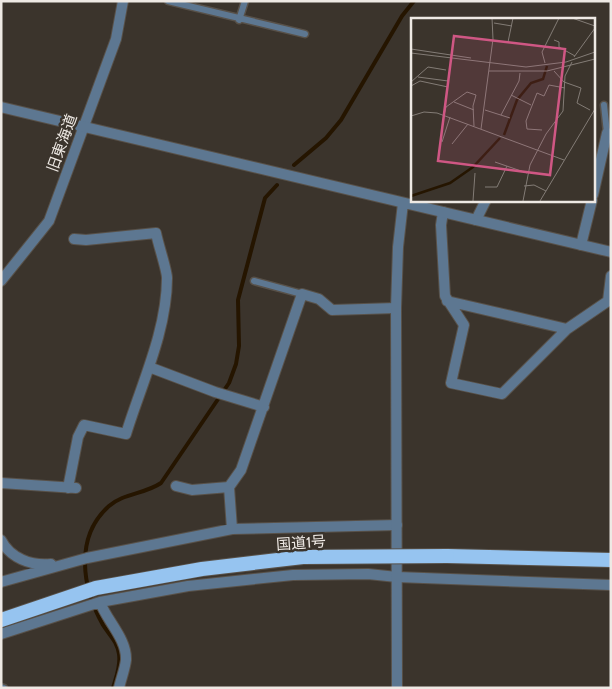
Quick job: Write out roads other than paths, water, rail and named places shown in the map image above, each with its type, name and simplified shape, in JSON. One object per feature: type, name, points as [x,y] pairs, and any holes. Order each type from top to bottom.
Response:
[{"type":"highway","name":"国道1号","points":[[1,620],[96,588],[202,569],[303,558],[447,556],[611,560]]},
{"type":"street","name":"旧東海道","points":[[1,281],[49,221],[116,39],[123,1]]},
{"type":"street","points":[[1,107],[611,252]]},
{"type":"street","points":[[594,187],[597,162],[607,133]]},
{"type":"street","points":[[476,220],[486,201]]},
{"type":"street","points":[[581,245],[592,201]]},
{"type":"street","points":[[397,688],[396,308],[398,247],[403,203]]},
{"type":"street","points":[[443,212],[441,225],[447,301],[464,325],[452,383],[502,394],[567,329],[608,300],[611,276]]},
{"type":"street","points":[[1,483],[72,488],[78,437],[84,425],[126,434],[149,367],[161,322],[167,276],[156,234],[86,240],[74,239]]},
{"type":"street","points":[[232,529],[229,487],[241,470],[302,294],[318,299],[332,310],[396,308]]},
{"type":"street","points":[[447,301],[567,329]]},
{"type":"street","points":[[149,367],[215,392],[264,407]]},
{"type":"street","points":[[176,486],[192,490],[229,487]]},
{"type":"street","points":[[1,582],[87,558],[232,529],[398,525]]},
{"type":"street","points":[[1,540],[5,548],[22,560],[42,565],[71,562]]},
{"type":"street","points":[[1,634],[100,602],[243,578],[368,574],[397,577],[611,585]]},
{"type":"street","points":[[100,602],[105,615],[120,638],[125,650],[126,661],[118,688]]},
{"type":"lane","points":[[168,1],[239,20],[305,34]]},
{"type":"lane","points":[[239,20],[245,1]]},
{"type":"lane","points":[[604,105],[607,133]]},
{"type":"lane","points":[[254,281],[302,294]]},
{"type":"waterway","points":[[294,165],[326,138],[341,120],[402,16],[414,1]]},
{"type":"waterway","points":[[113,688],[119,667],[119,654],[115,642],[96,611],[86,579],[86,548],[90,532],[98,518],[109,506],[121,498],[155,487],[161,483],[229,383],[236,364],[239,346],[238,300],[265,198],[277,185]]}]
